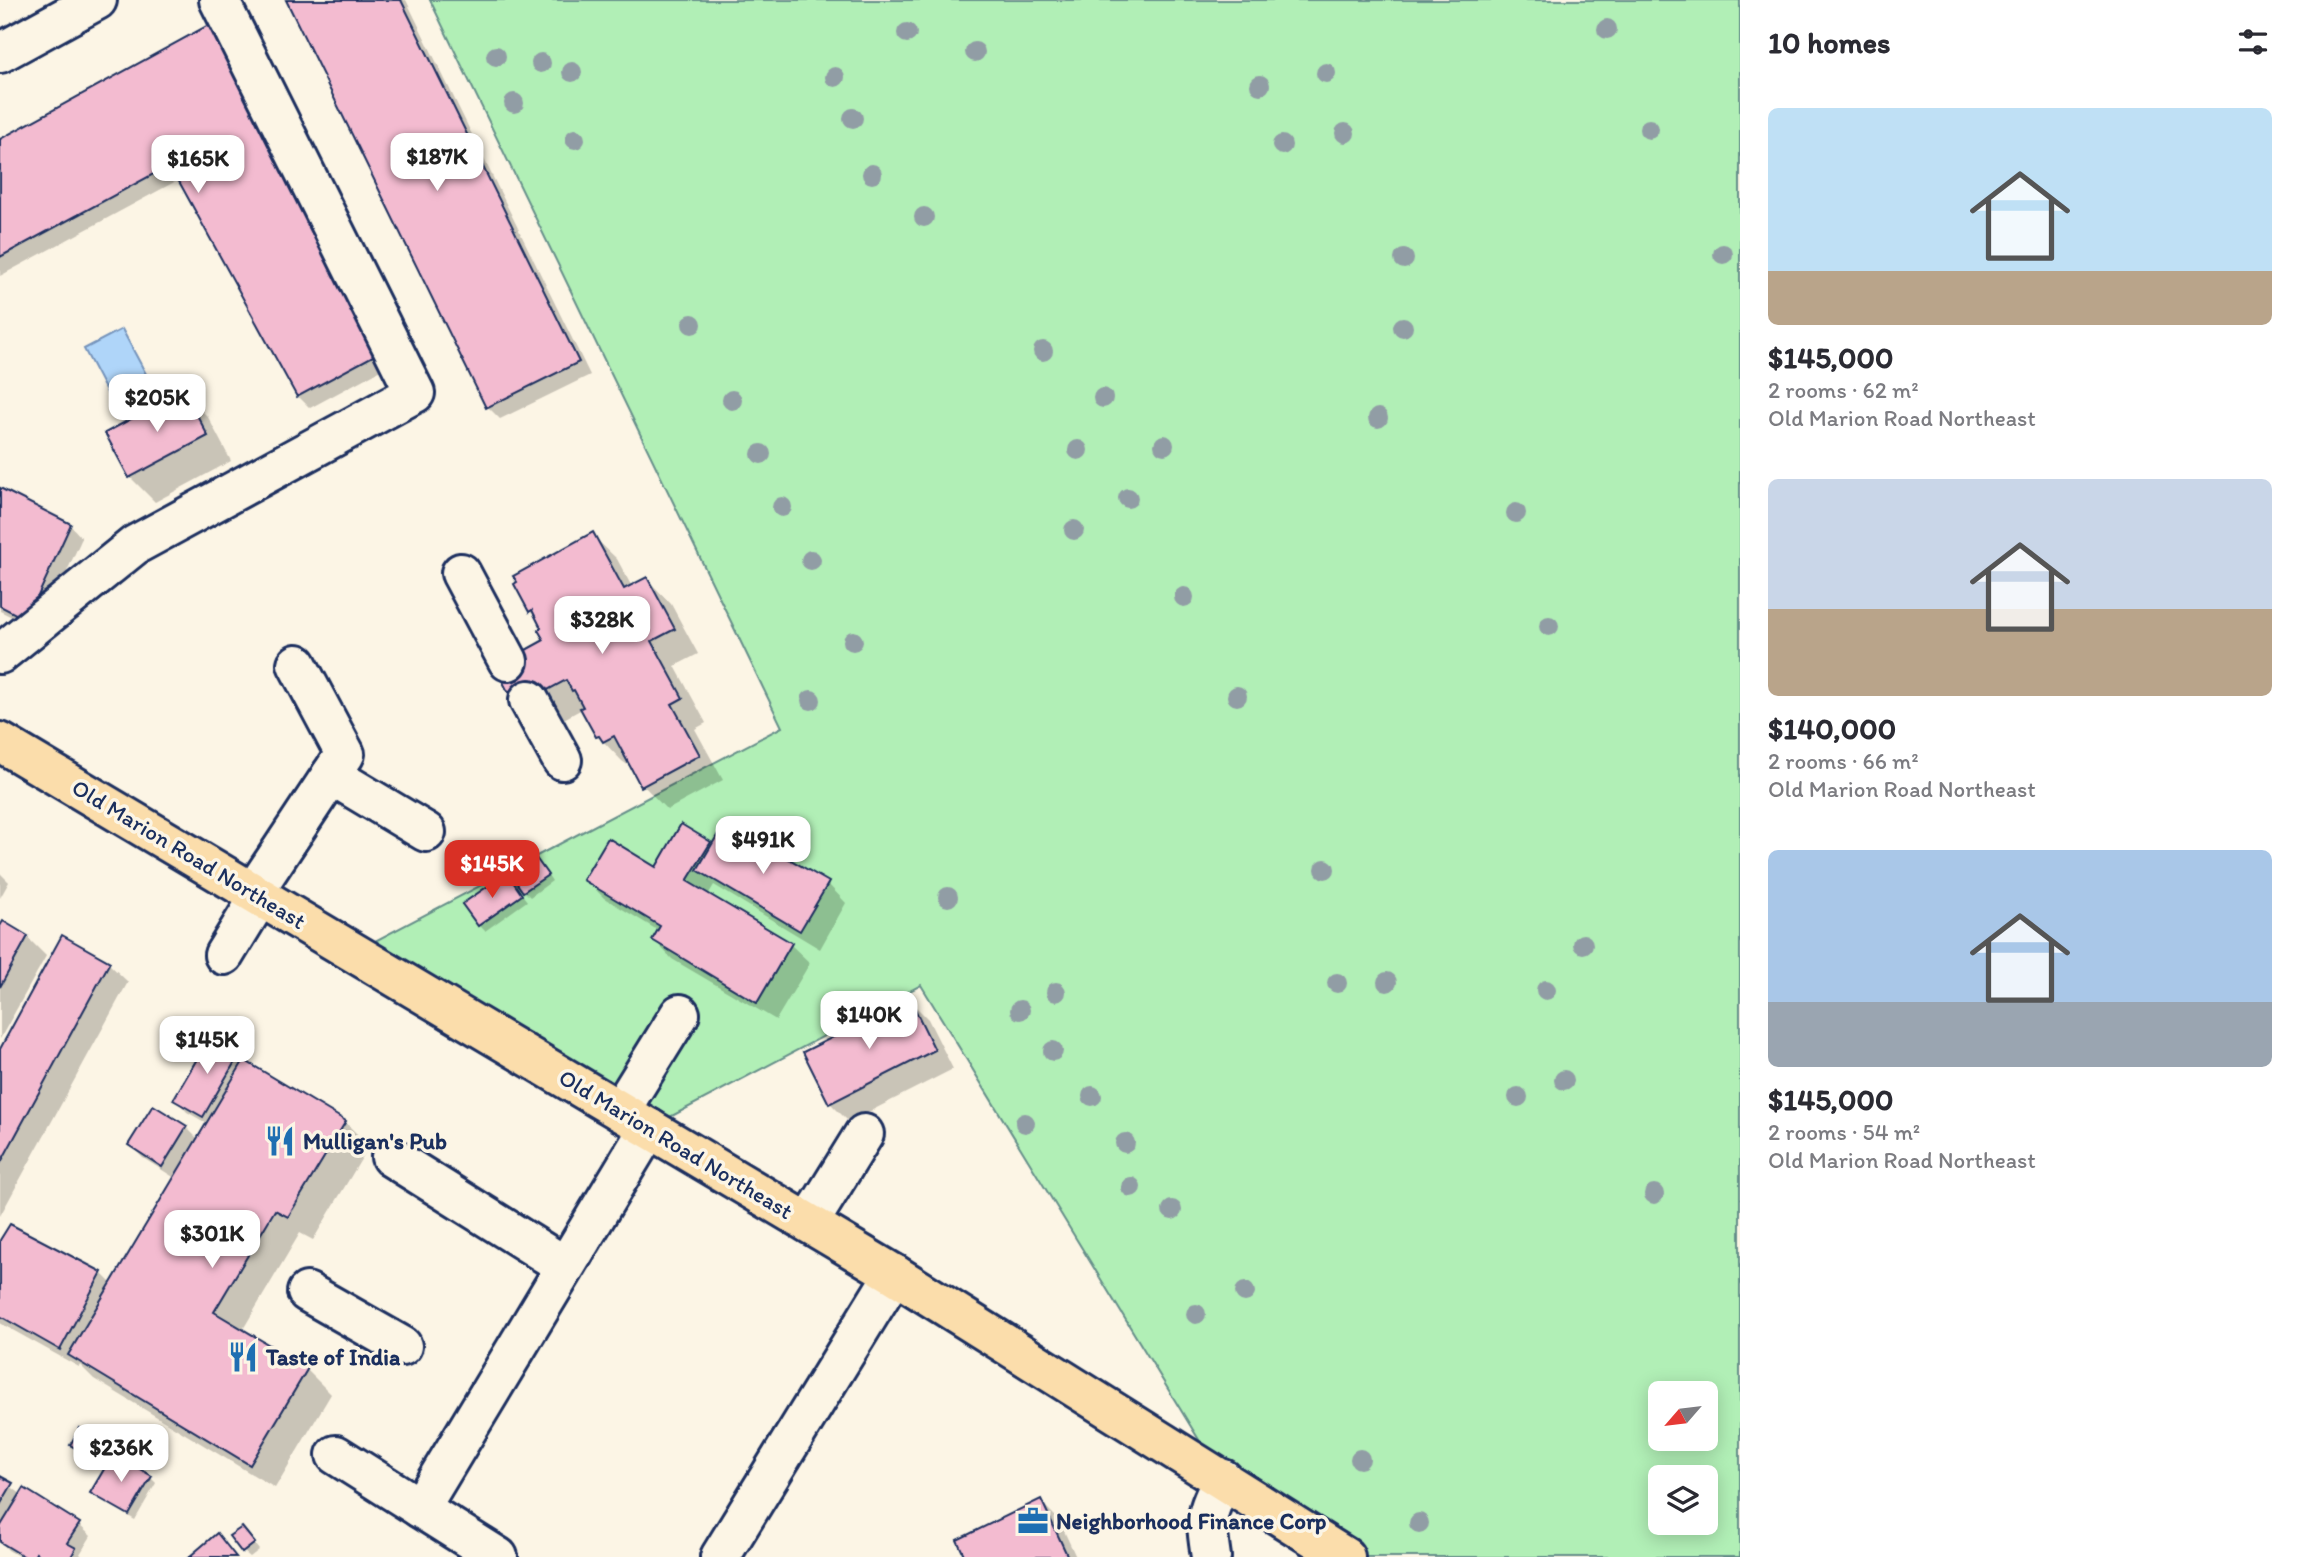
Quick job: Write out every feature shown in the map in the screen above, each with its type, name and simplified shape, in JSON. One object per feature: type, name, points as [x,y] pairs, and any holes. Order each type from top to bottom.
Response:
[{"type":"main road","name":"Old Marion Road Northeast","points":[[0,742],[894,1274],[1345,1557]]},
{"type":"street","points":[[0,53],[97,0]]},
{"type":"street","points":[[0,654],[135,545],[415,393],[219,0]]},
{"type":"street","points":[[461,573],[508,660]]},
{"type":"street","points":[[224,955],[257,895],[345,754],[297,664]]},
{"type":"street","points":[[529,700],[562,760]]},
{"type":"street","points":[[331,775],[426,832]]},
{"type":"street","points":[[420,1508],[565,1266],[635,1119],[680,1014]]},
{"type":"street","points":[[809,1223],[864,1134]]},
{"type":"street","points":[[391,1157],[565,1266]]},
{"type":"street","points":[[720,1557],[894,1274]]},
{"type":"street","points":[[307,1292],[402,1346]]},
{"type":"street","points":[[336,1455],[498,1557]]},
{"type":"street","points":[[1211,1557],[1206,1522],[1209,1508],[1223,1479]]},
{"type":"green space","points":[[430,0],[1740,0],[1740,1557],[1345,1557],[1223,1479],[921,985],[649,1128],[354,952],[782,727]]},
{"type":"water","points":[[122,329],[153,387],[115,408],[84,349]]},
{"type":"building","points":[[286,0],[401,0],[579,362],[486,408]]},
{"type":"building","points":[[212,23],[388,348],[297,397],[170,165],[0,257],[0,139]]},
{"type":"building","points":[[184,390],[208,436],[129,478],[105,433]]},
{"type":"building","points":[[0,488],[71,524],[27,620],[0,606]]},
{"type":"building","points":[[593,532],[624,589],[647,577],[675,629],[652,641],[683,698],[672,704],[700,755],[641,787],[614,736],[603,742],[599,736],[596,737],[580,708],[583,707],[566,680],[516,707],[495,667],[544,640],[532,610],[529,612],[514,584],[517,582],[513,576]]},
{"type":"building","points":[[725,822],[829,882],[800,931],[697,870]]},
{"type":"building","points":[[681,824],[711,842],[687,881],[792,943],[757,1003],[652,940],[660,926],[583,880],[608,838],[656,867]]},
{"type":"building","points":[[536,858],[548,875],[523,892],[511,875]]},
{"type":"building","points":[[507,873],[522,895],[478,926],[462,904]]},
{"type":"building","points":[[3,921],[28,936],[0,987],[0,926]]},
{"type":"building","points":[[62,935],[110,962],[0,1164],[0,1049]]},
{"type":"building","points":[[910,999],[935,1050],[829,1104],[803,1052]]},
{"type":"building","points":[[211,1035],[240,1053],[203,1117],[173,1100]]},
{"type":"building","points":[[244,1060],[346,1121],[288,1217],[275,1210],[214,1312],[308,1368],[250,1465],[68,1355]]},
{"type":"building","points":[[153,1105],[187,1126],[162,1167],[128,1145]]},
{"type":"building","points":[[10,1224],[102,1272],[60,1350],[0,1316],[0,1240]]},
{"type":"building","points":[[80,1428],[98,1439],[88,1455],[70,1445]]},
{"type":"building","points":[[113,1454],[152,1476],[129,1515],[90,1493]]},
{"type":"building","points":[[0,1476],[13,1483],[0,1505]]},
{"type":"building","points":[[24,1488],[80,1523],[67,1543],[76,1548],[71,1557],[42,1557],[36,1553],[34,1557],[25,1557],[0,1542],[0,1527]]},
{"type":"building","points":[[1041,1499],[1068,1557],[965,1557],[957,1540]]},
{"type":"building","points":[[242,1527],[255,1543],[242,1553],[229,1536]]},
{"type":"building","points":[[217,1533],[236,1557],[189,1557]]},
{"type":"place","name":"Mulligan's Pub","points":[[280,1141]]},
{"type":"place","name":"Taste of India","points":[[243,1357]]},
{"type":"place","name":"Neighborhood Finance Corp","points":[[1033,1521]]}]
